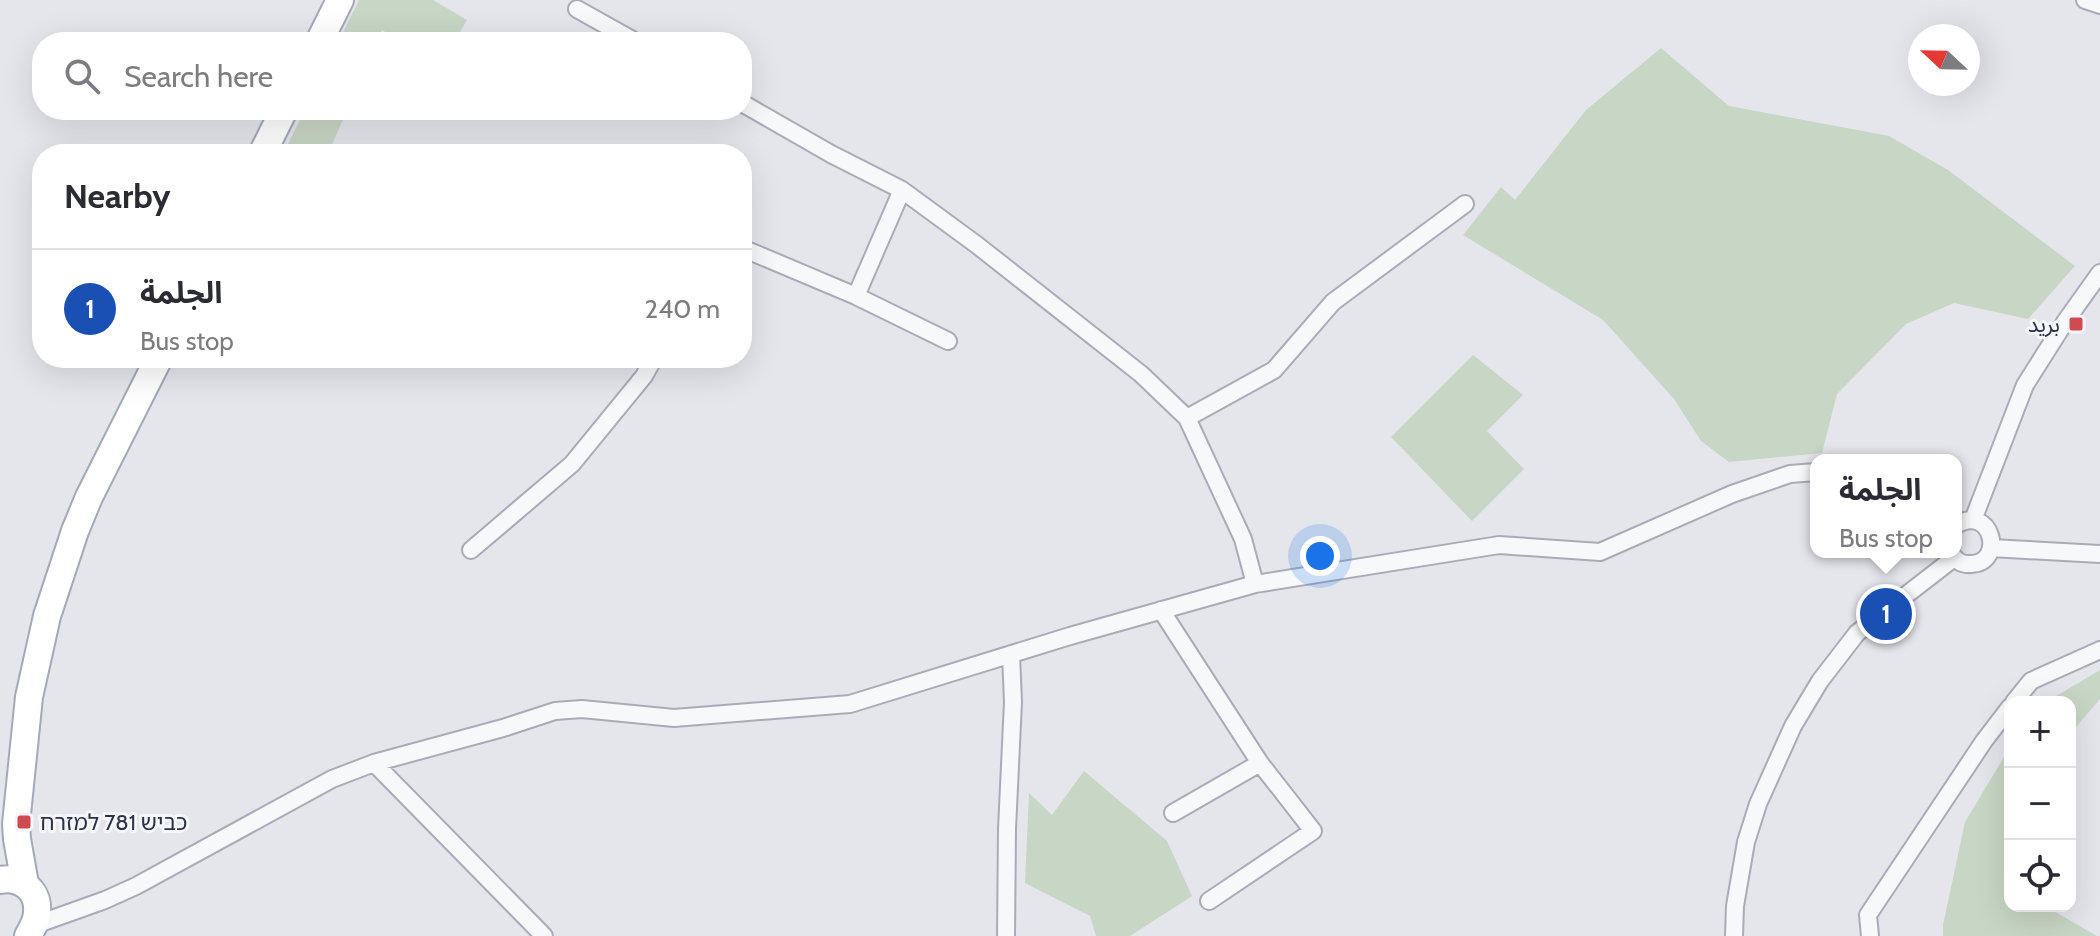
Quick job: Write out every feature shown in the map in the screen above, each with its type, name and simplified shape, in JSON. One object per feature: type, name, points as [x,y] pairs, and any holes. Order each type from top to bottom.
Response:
[{"type":"main road","points":[[305,32],[321,0]]},
{"type":"main road","points":[[324,32],[340,0]]},
{"type":"main road","points":[[248,144],[260,120]]},
{"type":"main road","points":[[267,144],[279,120]]},
{"type":"main road","points":[[0,855],[7,733],[25,631],[36,590],[71,497],[136,368]]},
{"type":"main road","points":[[29,932],[38,909],[19,885],[16,824],[29,697],[47,616],[75,531],[154,368]]},
{"type":"street","points":[[2085,0],[2100,5]]},
{"type":"street","points":[[577,9],[618,32]]},
{"type":"street","points":[[752,109],[902,190],[1141,374],[1187,418],[1243,539],[1255,584]]},
{"type":"street","points":[[856,296],[902,190]]},
{"type":"street","points":[[1187,418],[1274,370],[1333,302],[1465,204]]},
{"type":"street","points":[[752,252],[856,296],[948,341]]},
{"type":"street","points":[[1973,520],[2025,385],[2100,273]]},
{"type":"street","points":[[471,550],[572,464],[648,368]]},
{"type":"street","points":[[29,932],[136,886],[332,779],[374,763],[555,711],[582,709],[674,718],[850,704],[1255,584],[1499,545],[1600,552],[1732,494],[1790,474],[1810,472]]},
{"type":"street","points":[[1955,558],[1972,565],[1984,559],[1991,548],[1990,533],[1986,527],[1973,520],[1962,523]]},
{"type":"street","points":[[1991,548],[2100,554]]},
{"type":"street","points":[[1734,936],[1735,906],[1746,842],[1774,764],[1793,726],[1820,681],[1857,633],[1948,558]]},
{"type":"street","points":[[1161,610],[1260,763],[1313,831],[1209,901]]},
{"type":"street","points":[[2019,696],[2031,681],[2100,650]]},
{"type":"street","points":[[1006,936],[1013,702],[1011,654]]},
{"type":"street","points":[[1870,936],[1868,915],[2004,715]]},
{"type":"street","points":[[374,763],[544,936]]},
{"type":"street","points":[[1173,813],[1260,763]]},
{"type":"street","points":[[19,885],[61,905],[83,908]]},
{"type":"green space","points":[[359,0],[433,0],[467,20],[460,32],[343,32]]},
{"type":"green space","points":[[1661,48],[1729,106],[1889,136],[1948,170],[2075,266],[2028,319],[1954,303],[1906,324],[1837,394],[1822,453],[1729,462],[1701,441],[1674,399],[1603,320],[1463,235],[1501,187],[1515,200],[1586,110]]},
{"type":"green space","points":[[300,120],[343,120],[332,144],[288,144]]},
{"type":"green space","points":[[1473,355],[1523,395],[1487,431],[1524,469],[1472,521],[1391,437]]},
{"type":"green space","points":[[2100,670],[2100,699],[2076,727],[2076,696],[2056,696]]},
{"type":"green space","points":[[2004,757],[2004,912],[2055,912],[2097,936],[1943,936],[1965,822]]},
{"type":"green space","points":[[1084,771],[1167,841],[1192,896],[1130,936],[1096,936],[1090,916],[1025,883],[1029,793],[1052,815]]},
{"type":"place","name":"بريد","points":[[2076,324]]},
{"type":"place","name":"الجلمة","points":[[1886,614]]},
{"type":"place","name":"כביש 781 למזרח","points":[[24,822]]}]
